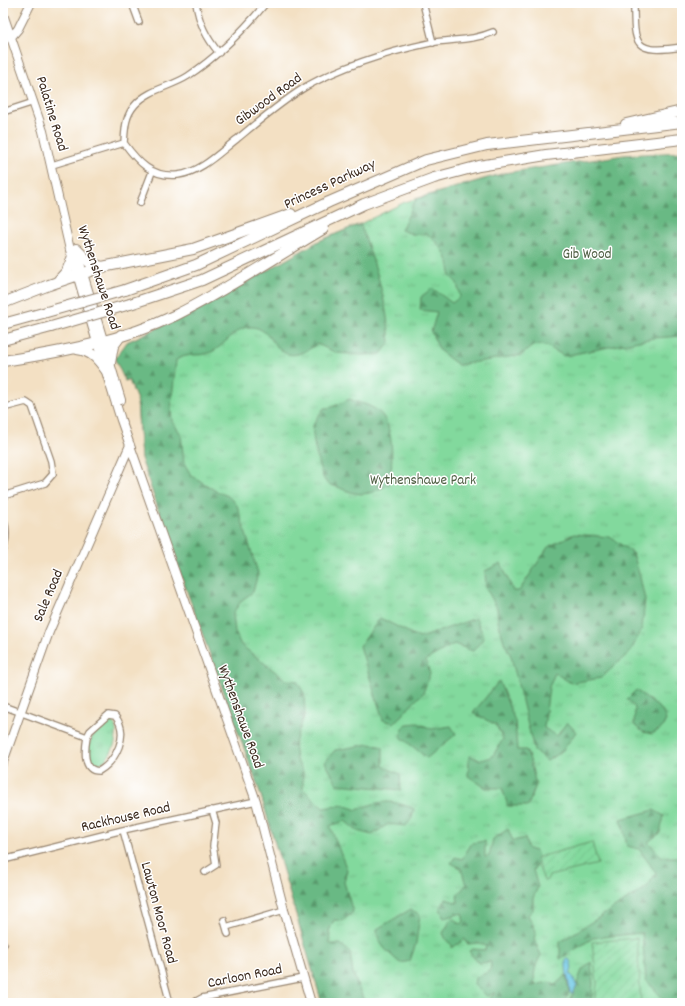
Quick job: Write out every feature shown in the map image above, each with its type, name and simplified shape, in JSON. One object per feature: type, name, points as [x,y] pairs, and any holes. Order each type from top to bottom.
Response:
[{"type":"highway","points":[[595,132],[682,111]]},
{"type":"highway","name":"Princess Parkway","points":[[3,324],[125,290],[196,265],[388,175],[442,156],[487,145],[682,122]]},
{"type":"highway","name":"Princess Parkway","points":[[3,340],[130,304],[202,280],[364,204],[434,178],[479,166],[597,148],[682,139]]},
{"type":"highway","points":[[597,148],[682,146]]},
{"type":"highway","points":[[3,303],[56,282],[102,267],[208,245],[271,220],[329,202]]},
{"type":"highway","points":[[3,361],[75,348],[121,336],[176,314],[364,204]]},
{"type":"highway","points":[[56,282],[67,271],[74,254],[90,263],[102,267]]},
{"type":"highway","points":[[75,348],[89,351],[108,367],[113,346],[121,336]]},
{"type":"main road","points":[[12,36],[18,29],[31,3]]},
{"type":"main road","name":"Palatine Road","points":[[3,14],[34,102],[52,165],[66,224]]},
{"type":"main road","name":"Wythenshawe Road","points":[[66,224],[130,445],[256,801],[284,910],[311,1003]]},
{"type":"main road","name":"Sale Road","points":[[3,762],[49,632],[130,445]]},
{"type":"street","points":[[132,3],[139,22]]},
{"type":"street","points":[[196,3],[202,28],[209,41],[220,53]]},
{"type":"street","points":[[52,165],[124,143],[126,121],[134,106],[149,93],[186,77],[220,53],[245,28],[266,3]]},
{"type":"street","points":[[423,3],[433,43]]},
{"type":"street","points":[[634,3],[634,32],[636,41],[641,46],[649,48],[682,48]]},
{"type":"street","name":"Gibwood Road","points":[[124,143],[137,161],[152,172],[166,175],[178,175],[190,172],[210,160],[280,104],[309,85],[346,68],[433,43],[482,37],[493,32]]},
{"type":"street","points":[[3,39],[12,36]]},
{"type":"street","points":[[3,112],[34,102]]},
{"type":"street","points":[[140,203],[152,172]]},
{"type":"street","points":[[3,408],[26,402],[32,406],[49,454],[53,474],[45,483],[3,496]]},
{"type":"street","points":[[3,517],[6,527],[6,540],[3,551]]},
{"type":"street","points":[[3,706],[87,737]]},
{"type":"street","points":[[111,715],[117,719],[120,727],[118,747],[115,757],[107,766],[99,771],[92,770],[87,765],[85,750],[87,737],[104,717],[111,715]]},
{"type":"street","name":"Rackhouse Road","points":[[3,860],[123,830],[256,801]]},
{"type":"street","points":[[205,872],[216,865],[213,846],[216,823],[212,810]]},
{"type":"street","name":"Lawton Moor Road","points":[[123,830],[170,1003]]},
{"type":"street","points":[[226,927],[284,910]]},
{"type":"street","points":[[224,920],[228,934]]},
{"type":"street","name":"Carloon Road","points":[[193,1003],[202,998],[303,978]]},
{"type":"green space","name":"Wythenshawe Park","points":[[682,152],[682,1003],[322,1003],[260,792],[172,550],[141,458],[137,400],[129,380],[125,381],[127,342],[200,309],[319,241],[360,224],[405,202],[505,173]]},
{"type":"green space","name":"Gib Wood","points":[[682,152],[682,336],[654,338],[564,356],[547,346],[534,345],[521,355],[458,365],[440,351],[431,332],[437,312],[420,310],[421,297],[432,288],[452,303],[460,297],[457,283],[450,276],[448,262],[444,252],[436,242],[426,233],[415,235],[401,230],[416,199],[505,173],[624,155]]},
{"type":"green space","points":[[360,224],[371,253],[386,312],[390,342],[381,354],[362,355],[337,353],[317,344],[303,352],[292,355],[284,352],[259,329],[250,327],[244,328],[239,330],[219,347],[209,353],[189,355],[176,360],[171,407],[172,421],[181,434],[184,463],[191,475],[216,491],[228,496],[237,505],[258,573],[253,592],[242,600],[233,613],[235,632],[241,645],[286,680],[297,681],[304,693],[305,714],[294,745],[296,759],[303,772],[303,789],[323,808],[343,805],[357,810],[372,804],[392,802],[414,809],[412,818],[406,826],[388,824],[372,835],[357,831],[345,821],[330,826],[347,870],[344,882],[353,912],[343,921],[334,920],[329,931],[330,944],[340,944],[350,952],[353,974],[365,1003],[322,1003],[260,792],[172,550],[141,458],[137,400],[129,380],[125,381],[115,359],[127,342],[200,309],[319,241]]},
{"type":"green space","points":[[350,399],[378,411],[384,417],[390,435],[392,456],[389,484],[370,493],[358,494],[327,483],[321,472],[316,455],[313,426],[316,419],[324,408],[334,406]]},
{"type":"green space","points":[[574,534],[610,537],[633,553],[645,600],[642,628],[631,651],[601,678],[571,683],[555,673],[549,687],[544,728],[557,736],[567,722],[576,732],[563,750],[547,761],[534,750],[511,656],[504,642],[498,621],[497,608],[486,588],[485,571],[501,563],[513,591],[519,591],[548,547]]},
{"type":"green space","points":[[380,618],[420,638],[476,618],[484,638],[473,651],[454,644],[426,660],[430,674],[423,693],[394,723],[383,720],[360,646]]},
{"type":"green space","points":[[499,681],[515,721],[517,750],[526,750],[536,785],[528,806],[508,806],[502,788],[486,788],[468,776],[469,756],[481,760],[492,757],[503,739],[496,725],[473,713]]},
{"type":"green space","points":[[636,690],[662,710],[666,720],[662,728],[652,734],[643,732],[634,725],[635,708],[627,699]]},
{"type":"green space","points":[[108,718],[115,724],[116,739],[114,747],[105,760],[99,764],[93,765],[89,759],[88,746],[94,734]]},
{"type":"green space","points":[[418,723],[432,729],[451,726],[456,734],[427,758],[401,737],[402,728],[407,724]]},
{"type":"green space","points":[[370,744],[383,747],[383,766],[400,774],[401,790],[337,784],[325,762],[335,750]]},
{"type":"green space","points":[[654,810],[664,816],[660,833],[648,842],[662,857],[682,857],[682,1003],[667,1003],[646,980],[642,933],[593,938],[560,959],[560,942],[647,887],[656,873],[639,849],[627,846],[621,819]]},
{"type":"green space","points":[[508,829],[513,841],[525,838],[528,849],[536,851],[538,856],[538,863],[533,870],[538,887],[533,898],[533,910],[528,915],[536,931],[534,939],[541,955],[535,970],[535,985],[549,982],[555,985],[566,975],[569,990],[566,1000],[571,999],[582,970],[591,962],[593,984],[591,1003],[486,1003],[495,993],[487,996],[474,985],[475,978],[490,971],[491,962],[478,963],[469,951],[473,949],[485,950],[486,946],[480,943],[467,944],[465,939],[452,948],[452,945],[446,940],[443,933],[452,918],[461,924],[464,922],[462,913],[444,918],[440,908],[446,899],[458,903],[457,895],[466,885],[461,868],[451,863],[455,857],[462,859],[472,843],[485,841],[485,857],[489,856],[493,839]]},
{"type":"green space","points":[[592,842],[598,864],[549,876],[547,880],[544,881],[536,858]]},
{"type":"green space","points":[[411,909],[420,915],[416,943],[410,961],[400,963],[381,944],[377,929]]},
{"type":"green space","points":[[637,938],[641,1003],[594,1003],[597,984],[592,942]]},
{"type":"water","points":[[566,959],[569,959],[571,963],[572,968],[570,974],[574,978],[577,986],[573,993],[570,993]]}]
